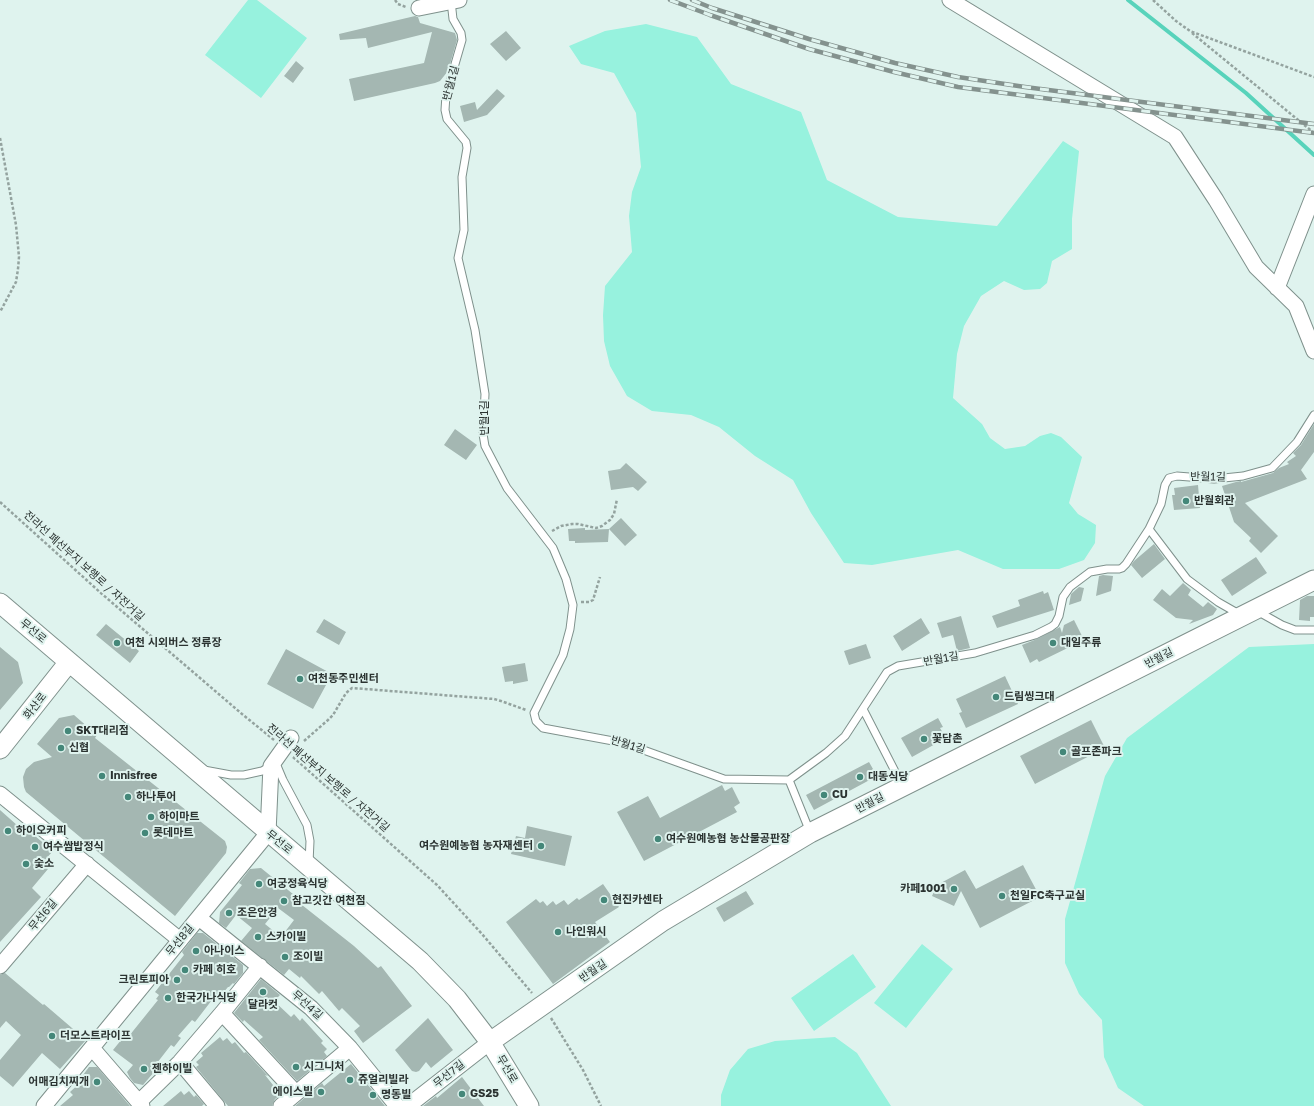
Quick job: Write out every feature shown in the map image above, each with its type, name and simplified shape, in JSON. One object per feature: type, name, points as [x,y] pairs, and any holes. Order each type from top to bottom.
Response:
[{"type":"street","points":[[950,0],[1175,137],[1216,200],[1256,267],[1296,306],[1314,351]]},
{"type":"street","points":[[419,8],[455,1]]},
{"type":"street","points":[[1278,288],[1314,194]]},
{"type":"street","name":"반월길","points":[[490,1042],[663,921],[810,833],[1314,580]]},
{"type":"street","name":"무선로","points":[[0,604],[420,961],[457,999],[490,1042],[529,1106]]},
{"type":"street","name":"화산로","points":[[0,749],[69,662]]},
{"type":"street","points":[[268,833],[273,763],[288,746]]},
{"type":"street","points":[[0,794],[180,940]]},
{"type":"street","name":"무선8길","points":[[51,1103],[92,1048],[268,833]]},
{"type":"street","name":"무선6길","points":[[0,966],[87,864]]},
{"type":"street","name":"무선4길","points":[[199,918],[311,1008],[350,1048],[398,1106]]},
{"type":"street","points":[[92,1048],[140,1104],[180,1062],[260,966]]},
{"type":"street","points":[[222,1013],[296,1093]]},
{"type":"street","name":"무선7길","points":[[408,1106],[490,1042]]},
{"type":"street","points":[[281,1106],[350,1048]]},
{"type":"street","points":[[180,1062],[217,1106]]},
{"type":"lane","name":"반월1길","points":[[455,1],[453,19],[461,33],[462,40],[446,95],[445,110],[447,119],[466,142],[467,148],[462,176],[464,230],[458,258],[476,330],[485,394],[484,441],[487,451],[502,479],[553,548],[566,579],[572,602],[573,612],[571,624],[563,655],[534,713],[534,718],[538,724],[546,729],[624,743],[724,779],[789,780],[842,740],[850,730],[884,675],[891,670],[898,666],[975,653],[1035,635],[1051,628],[1059,616],[1065,592],[1070,587],[1086,574],[1096,570],[1122,568],[1149,529],[1161,504],[1165,485],[1169,478],[1177,476],[1214,479],[1243,476],[1272,468],[1297,442],[1314,415]]},
{"type":"lane","points":[[1149,529],[1188,579],[1218,602],[1288,627],[1303,631],[1314,630]]},
{"type":"lane","points":[[863,709],[903,787]]},
{"type":"lane","points":[[190,767],[224,774],[238,775],[252,774],[273,763],[307,825],[310,841],[309,867]]},
{"type":"lane","points":[[789,780],[810,833]]},
{"type":"path","points":[[1154,0],[1176,21],[1314,133]]},
{"type":"path","points":[[1190,31],[1314,77]]},
{"type":"path","points":[[0,138],[16,225],[19,257],[16,282],[0,312]]},
{"type":"path","points":[[544,535],[557,527],[566,524],[578,524],[596,528],[602,526],[610,520],[614,514],[616,499]]},
{"type":"path","name":"전라선 폐선부지 보행로 / 자전거길","points":[[0,502],[102,594],[242,714],[288,746],[436,885],[482,934],[543,1005],[574,1053],[601,1106]]},
{"type":"path","points":[[572,602],[587,602],[593,600],[600,577]]},
{"type":"path","points":[[288,746],[328,720],[333,715],[346,693],[352,688],[494,700],[501,701],[534,713]]},
{"type":"green space","points":[[248,0],[257,0],[307,38],[261,98],[205,55]]},
{"type":"green space","points":[[646,24],[697,37],[731,84],[801,112],[827,180],[898,217],[997,226],[1063,141],[1079,151],[1072,219],[1072,249],[1052,261],[1047,283],[1040,289],[1024,290],[1004,281],[981,296],[964,326],[957,354],[953,398],[982,424],[990,438],[1005,449],[1025,446],[1040,436],[1051,433],[1061,437],[1082,457],[1069,503],[1078,514],[1096,525],[1095,543],[1084,560],[1059,569],[1003,569],[958,550],[872,565],[844,563],[811,513],[793,480],[755,456],[719,427],[691,415],[652,411],[627,396],[610,366],[604,341],[603,315],[605,286],[632,252],[629,216],[632,192],[641,167],[636,113],[614,73],[581,64],[569,46],[605,31]]},
{"type":"green space","points":[[1314,644],[1314,1106],[1144,1106],[1118,1088],[1104,1057],[1102,1020],[1079,994],[1065,963],[1065,919],[1105,776],[1127,738],[1249,647]]},
{"type":"green space","points":[[922,944],[953,969],[906,1028],[874,1003]]},
{"type":"green space","points":[[853,954],[876,987],[814,1031],[791,998]]},
{"type":"green space","points":[[835,1037],[857,1053],[891,1106],[721,1106],[721,1095],[730,1070],[748,1049],[775,1041]]},
{"type":"building","points":[[415,16],[418,17],[420,23],[455,33],[457,40],[448,71],[440,81],[435,83],[354,101],[349,79],[424,63],[432,32],[368,48],[366,38],[340,40],[339,34]]},
{"type":"building","points":[[506,31],[521,48],[506,61],[490,44]]},
{"type":"building","points":[[296,61],[304,68],[293,83],[284,76]]},
{"type":"building","points":[[497,89],[505,96],[487,115],[464,122],[460,106],[475,102],[477,110]]},
{"type":"building","points":[[1314,424],[1314,452],[1301,470],[1307,479],[1245,503],[1278,536],[1261,553],[1249,541],[1251,538],[1234,522],[1222,486],[1273,473],[1279,468],[1289,464],[1287,462],[1296,456],[1293,453],[1301,445]]},
{"type":"building","points":[[455,429],[477,445],[466,460],[444,445]]},
{"type":"building","points":[[626,463],[647,482],[638,491],[633,487],[611,490],[608,471],[620,469]]},
{"type":"building","name":"반월회관","points":[[1198,485],[1200,508],[1174,510],[1172,495],[1175,495],[1174,488]]},
{"type":"building","points":[[621,518],[637,535],[625,546],[609,529]]},
{"type":"building","points":[[585,528],[585,530],[609,529],[608,542],[575,543],[575,541],[569,541],[568,529]]},
{"type":"building","points":[[1154,544],[1165,559],[1142,578],[1131,565]]},
{"type":"building","points":[[1256,557],[1267,573],[1232,596],[1221,580]]},
{"type":"building","points":[[1099,576],[1113,576],[1111,591],[1096,596]]},
{"type":"building","points":[[1183,583],[1191,590],[1188,595],[1203,607],[1208,602],[1217,609],[1213,615],[1189,624],[1193,620],[1176,618],[1153,600],[1162,589],[1170,596]]},
{"type":"building","points":[[1079,587],[1084,588],[1081,601],[1069,605],[1071,594]]},
{"type":"building","points":[[1043,591],[1044,594],[1048,592],[1054,610],[997,628],[992,616],[1020,606],[1018,600]]},
{"type":"building","points":[[1307,596],[1314,596],[1314,617],[1310,617],[1310,621],[1299,620],[1300,600]]},
{"type":"building","points":[[961,616],[970,648],[957,651],[953,635],[942,638],[937,623]]},
{"type":"building","points":[[921,618],[930,633],[902,651],[893,636]]},
{"type":"building","points":[[324,619],[346,632],[339,645],[316,632]]},
{"type":"building","points":[[1074,620],[1084,640],[1039,662],[1037,659],[1030,663],[1022,645],[1060,627],[1062,633],[1064,625]]},
{"type":"building","name":"여천 시외버스 정류장","points":[[106,624],[139,651],[130,663],[96,635]]},
{"type":"building","points":[[866,644],[871,658],[849,665],[844,651]]},
{"type":"building","points":[[0,647],[18,662],[23,683],[0,710]]},
{"type":"building","name":"여천동주민센터","points":[[286,649],[332,674],[313,709],[267,684]]},
{"type":"building","points":[[525,663],[528,681],[513,684],[513,681],[505,682],[502,667]]},
{"type":"building","points":[[1005,676],[1018,704],[966,728],[959,713],[962,712],[956,699]]},
{"type":"building","name":"롯데마트","points":[[74,715],[97,735],[95,738],[225,841],[227,847],[226,853],[175,916],[26,792],[23,777],[26,769],[34,762],[52,757],[37,744],[59,718]]},
{"type":"building","points":[[938,718],[943,727],[940,728],[946,738],[912,757],[901,738]]},
{"type":"building","name":"골프존파크","points":[[1091,720],[1105,748],[1035,784],[1020,756]]},
{"type":"building","points":[[869,762],[877,776],[814,810],[806,795]]},
{"type":"building","name":"여수원예농협 농산물공판장","points":[[722,785],[725,791],[732,787],[740,803],[734,807],[737,812],[644,861],[617,812],[648,796],[660,818]]},
{"type":"building","points":[[0,810],[27,834],[29,831],[53,851],[42,863],[48,869],[32,888],[41,897],[0,942]]},
{"type":"building","name":"여수원예농협 농자재센터","points":[[527,826],[572,836],[565,866],[511,854],[516,836],[525,838]]},
{"type":"building","name":"천일FC축구교실","points":[[1023,865],[1040,897],[980,928],[961,891],[954,906],[932,896],[937,885],[965,870],[976,889]]},
{"type":"building","points":[[261,868],[304,903],[302,905],[354,946],[378,968],[381,966],[412,1006],[363,1043],[354,1031],[360,1026],[342,1008],[339,1011],[322,991],[319,994],[301,976],[300,978],[289,969],[284,975],[241,941],[252,928],[236,915],[226,928],[219,923],[220,912],[242,885],[239,883],[250,869]],"holes":[[[278,908],[294,920],[281,937],[265,924]]]},
{"type":"building","name":"나인워시","points":[[603,884],[619,907],[595,922],[610,942],[553,984],[506,922],[536,899],[540,903],[543,901],[547,906],[553,901],[556,905],[564,900],[568,905],[577,898],[579,900]]},
{"type":"building","points":[[746,891],[754,904],[724,922],[716,908]]},
{"type":"building","points":[[197,933],[203,933],[243,965],[243,973],[218,999],[215,996],[195,1022],[192,1020],[178,1036],[181,1038],[174,1047],[171,1045],[157,1063],[160,1065],[143,1085],[134,1083],[127,1072],[133,1065],[113,1050],[126,1034],[129,1036],[158,1000],[156,999],[159,995],[155,992],[184,955],[182,952]]},
{"type":"building","points":[[5,973],[86,1040],[60,1069],[42,1053],[13,1087],[0,1076],[0,1060],[21,1035],[6,1021],[0,1028],[0,975]]},
{"type":"building","points":[[261,979],[280,995],[274,1001],[291,1017],[294,1014],[300,1021],[302,1018],[323,1041],[321,1043],[327,1049],[324,1052],[327,1056],[297,1081],[259,1040],[263,1037],[234,1013]]},
{"type":"building","points":[[428,1018],[453,1050],[431,1068],[426,1062],[419,1071],[412,1071],[395,1050]]},
{"type":"building","points":[[220,1037],[223,1041],[227,1038],[232,1044],[235,1042],[244,1053],[246,1052],[268,1076],[265,1075],[281,1095],[275,1099],[272,1106],[228,1106],[196,1067],[199,1065],[196,1062],[203,1056],[201,1053]]},
{"type":"building","points":[[351,1064],[385,1106],[295,1106],[322,1083],[324,1086]]},
{"type":"building","points":[[89,1067],[97,1067],[130,1106],[60,1106],[73,1095],[70,1092],[82,1081],[80,1079]]},
{"type":"building","points":[[462,1077],[484,1106],[423,1106],[436,1096],[437,1098]]},
{"type":"building","points":[[181,1091],[184,1095],[189,1091],[194,1097],[196,1095],[204,1104],[202,1106],[163,1106]]},
{"type":"waterway","points":[[1128,0],[1246,93],[1314,155]]},
{"type":"railway","points":[[670,0],[809,49],[894,72],[958,87],[1314,133]]},
{"type":"railway","points":[[692,0],[712,8],[809,39],[895,63],[958,77],[1314,124]]},
{"type":"place","name":"반월회관","points":[[1186,501]]},
{"type":"place","name":"여천 시외버스 정류장","points":[[117,643]]},
{"type":"place","name":"대일주류","points":[[1053,643]]},
{"type":"place","name":"여천동주민센터","points":[[300,679]]},
{"type":"place","name":"드림씽크대","points":[[996,697]]},
{"type":"place","name":"SKT대리점","points":[[68,731]]},
{"type":"place","name":"꽃담촌","points":[[924,739]]},
{"type":"place","name":"신협","points":[[61,748]]},
{"type":"place","name":"골프존파크","points":[[1063,752]]},
{"type":"place","name":"Innisfree","points":[[102,776]]},
{"type":"place","name":"대동식당","points":[[860,777]]},
{"type":"place","name":"CU","points":[[824,795]]},
{"type":"place","name":"하나투어","points":[[128,797]]},
{"type":"place","name":"하이마트","points":[[151,817]]},
{"type":"place","name":"하이오커피","points":[[8,831]]},
{"type":"place","name":"롯데마트","points":[[145,833]]},
{"type":"place","name":"여수원예농협 농산물공판장","points":[[658,839]]},
{"type":"place","name":"여수원예농협 농자재센터","points":[[541,846]]},
{"type":"place","name":"여수쌈밥정식","points":[[35,847]]},
{"type":"place","name":"숯소","points":[[26,864]]},
{"type":"place","name":"여궁정육식당","points":[[259,884]]},
{"type":"place","name":"카페1001","points":[[954,889]]},
{"type":"place","name":"천일FC축구교실","points":[[1002,896]]},
{"type":"place","name":"현진카센타","points":[[604,900]]},
{"type":"place","name":"참고깃간 여천점","points":[[284,901]]},
{"type":"place","name":"조은안경","points":[[229,913]]},
{"type":"place","name":"나인워시","points":[[558,932]]},
{"type":"place","name":"스카이빌","points":[[258,937]]},
{"type":"place","name":"아나이스","points":[[196,951]]},
{"type":"place","name":"조이빌","points":[[285,957]]},
{"type":"place","name":"카페 히호","points":[[185,970]]},
{"type":"place","name":"크린토피아","points":[[177,980]]},
{"type":"place","name":"달라컷","points":[[263,992]]},
{"type":"place","name":"한국가나식당","points":[[168,998]]},
{"type":"place","name":"더모스트라이프","points":[[52,1036]]},
{"type":"place","name":"시그니처","points":[[296,1067]]},
{"type":"place","name":"젠하이빌","points":[[144,1069]]},
{"type":"place","name":"쥬얼리빌라","points":[[350,1080]]},
{"type":"place","name":"어매김치찌개","points":[[97,1082]]},
{"type":"place","name":"에이스빌","points":[[321,1092]]},
{"type":"place","name":"GS25","points":[[462,1094]]},
{"type":"place","name":"명동빌","points":[[373,1095]]}]
